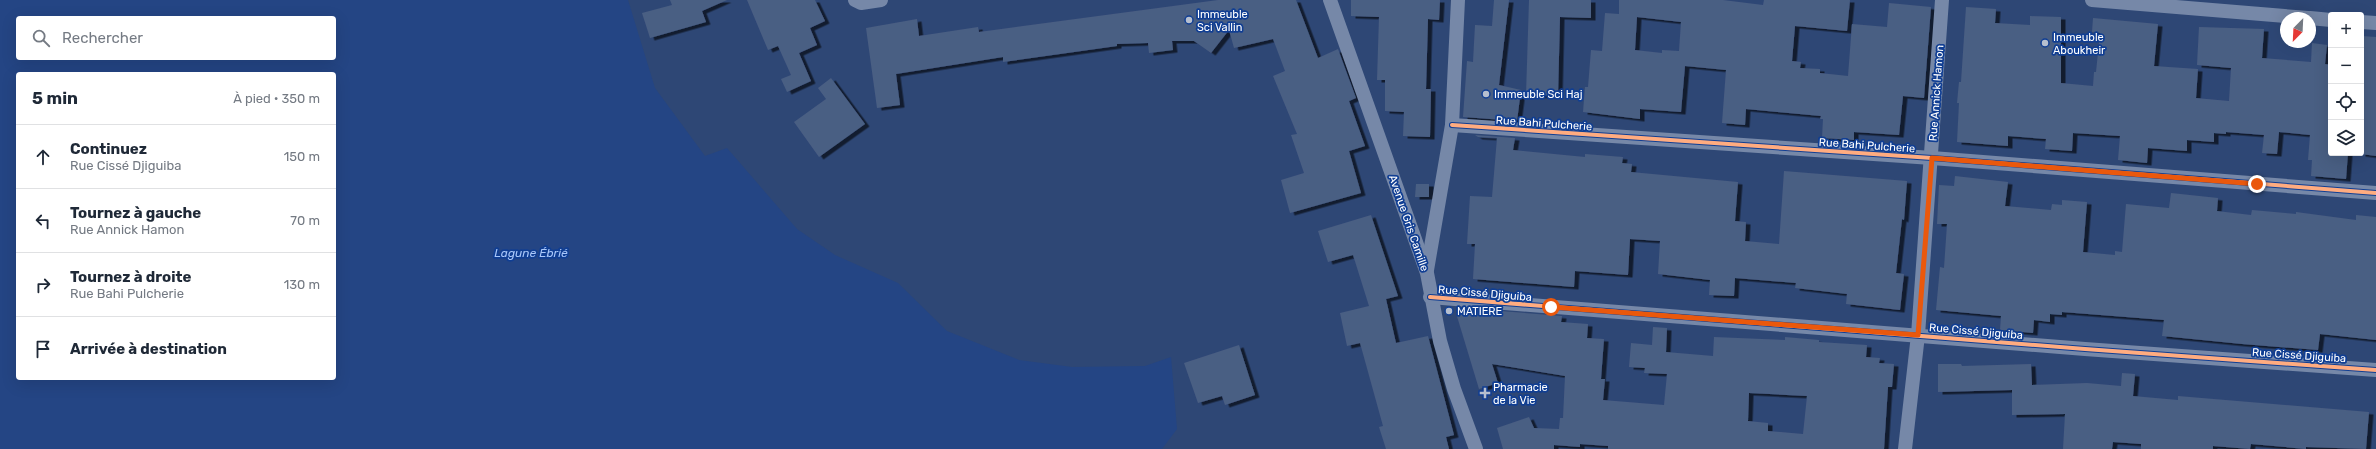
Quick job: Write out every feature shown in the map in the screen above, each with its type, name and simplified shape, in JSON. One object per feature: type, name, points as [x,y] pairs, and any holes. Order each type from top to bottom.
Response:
[{"type":"street","points":[[855,0],[861,3],[881,0]]},
{"type":"street","name":"Avenue Gris Camille","points":[[1330,0],[1427,273],[1430,297],[1454,389],[1476,449]]},
{"type":"street","points":[[1427,273],[1452,125],[1458,0]]},
{"type":"street","name":"Rue Annick Hamon","points":[[1905,449],[1918,335],[1932,158],[1942,0]]},
{"type":"street","points":[[2092,0],[2280,16]]},
{"type":"street","points":[[2316,19],[2328,20]]},
{"type":"street","points":[[2364,22],[2376,23]]},
{"type":"street","name":"Rue Bahi Pulcherie","points":[[1452,125],[1932,158],[2376,193]]},
{"type":"street","name":"Rue Cissé Djiguiba","points":[[1430,297],[2376,370]]},
{"type":"water","name":"Lagune Ébrié","points":[[0,0],[628,0],[655,88],[705,156],[727,148],[797,229],[835,255],[898,283],[947,331],[1019,360],[1072,367],[1145,366],[1171,357],[1177,429],[1162,449],[0,449]]},
{"type":"building","points":[[670,0],[727,0],[702,11],[706,22],[650,38],[642,13],[672,5]]},
{"type":"building","points":[[747,0],[815,0],[825,21],[810,28],[817,45],[799,53],[811,81],[787,92],[781,79],[791,75],[778,46],[768,50]]},
{"type":"building","points":[[1218,0],[1296,0],[1318,58],[1338,49],[1356,98],[1349,101],[1365,146],[1349,151],[1361,193],[1290,213],[1281,180],[1304,173],[1291,135],[1297,134],[1273,76],[1285,71],[1273,39],[1234,48],[1229,30],[1211,53],[1194,41],[1172,41],[1173,50],[1149,53],[1148,43],[1117,44],[1117,46],[1003,62],[1003,57],[896,74],[900,105],[877,108],[866,28],[917,19],[919,36],[978,27],[979,32]]},
{"type":"building","points":[[1351,0],[1440,0],[1439,20],[1428,19],[1426,89],[1431,89],[1430,137],[1403,136],[1404,112],[1385,111],[1385,80],[1377,80],[1379,17],[1351,16]]},
{"type":"building","points":[[1494,0],[1509,0],[1499,85],[1521,90],[1517,121],[1463,117],[1467,61],[1473,62],[1475,25],[1492,26]]},
{"type":"building","points":[[1529,0],[1591,0],[1591,18],[1560,17],[1558,96],[1526,95]]},
{"type":"building","points":[[1619,0],[1723,0],[1763,5],[1764,0],[1850,0],[1847,31],[1795,26],[1792,61],[1801,62],[1800,68],[1820,69],[1820,73],[1848,76],[1852,24],[1887,27],[1889,3],[1931,7],[1924,98],[1903,96],[1899,135],[1854,132],[1854,140],[1822,138],[1823,119],[1820,119],[1821,116],[1746,109],[1745,125],[1722,123],[1726,70],[1685,66],[1681,112],[1640,109],[1640,119],[1583,112],[1585,87],[1588,87],[1591,50],[1602,51],[1605,13],[1619,14]],"holes":[[[1637,17],[1681,22],[1679,51],[1662,50],[1662,53],[1635,50]]]},
{"type":"building","points":[[1966,7],[1996,9],[1995,23],[2030,25],[2030,16],[2061,17],[2061,83],[2093,86],[2100,33],[2092,32],[2093,18],[2158,24],[2154,66],[2198,69],[2196,98],[2229,101],[2231,68],[2197,65],[2199,27],[2264,29],[2262,58],[2311,62],[2312,48],[2316,48],[2316,44],[2327,45],[2325,64],[2328,64],[2328,156],[2348,156],[2346,179],[2311,176],[2312,160],[2308,160],[2310,135],[2279,132],[2277,154],[2262,153],[2264,135],[2226,132],[2226,134],[2214,133],[2214,142],[2187,140],[2187,151],[2148,148],[2147,163],[2118,160],[2120,136],[2073,133],[2072,151],[2045,149],[2046,139],[2008,136],[2008,146],[1957,142],[1959,103],[1957,103],[1959,82],[1961,82]]},
{"type":"building","points":[[2364,36],[2376,37],[2376,156],[2364,154]]},
{"type":"building","points":[[831,78],[865,124],[819,157],[794,122],[826,99],[818,88]]},
{"type":"building","points":[[1475,135],[1515,138],[1513,150],[1585,157],[1585,154],[1623,157],[1622,163],[1632,164],[1631,172],[1738,182],[1735,221],[1746,222],[1745,241],[1779,244],[1784,171],[1907,181],[1904,220],[1902,219],[1896,273],[1904,274],[1900,310],[1846,304],[1847,294],[1795,288],[1796,283],[1735,278],[1734,296],[1709,295],[1710,280],[1658,274],[1660,241],[1630,239],[1628,275],[1575,271],[1574,287],[1473,279],[1475,244],[1467,244],[1470,196],[1492,197],[1497,138],[1478,137]]},
{"type":"building","points":[[1955,176],[2008,182],[2005,206],[2051,210],[2052,204],[2062,205],[2062,200],[2087,202],[2083,252],[2115,255],[2115,251],[2122,252],[2126,204],[2169,208],[2171,193],[2218,198],[2217,211],[2251,215],[2252,210],[2296,214],[2296,212],[2356,220],[2356,215],[2376,217],[2376,340],[2320,334],[2318,350],[2242,344],[2162,336],[2164,320],[2062,312],[2062,315],[2050,314],[2050,322],[2034,320],[2033,333],[2000,330],[2001,316],[1936,310],[1940,267],[1944,268],[1947,224],[1937,224],[1939,185],[1954,186]]},
{"type":"building","points":[[1416,184],[1429,184],[1429,197],[1415,197]]},
{"type":"building","points":[[1371,215],[1398,296],[1386,299],[1396,343],[1428,336],[1454,435],[1446,437],[1449,449],[1386,449],[1379,427],[1383,426],[1360,343],[1347,346],[1340,313],[1369,306],[1353,255],[1328,262],[1318,231]]},
{"type":"building","points":[[1462,308],[1562,316],[1561,322],[1588,324],[1587,338],[1604,339],[1601,379],[1605,379],[1603,400],[1664,405],[1667,374],[1644,373],[1645,368],[1629,367],[1631,343],[1652,345],[1653,327],[1667,328],[1666,352],[1713,356],[1714,337],[1785,340],[1785,337],[1819,340],[1819,342],[1867,345],[1866,357],[1880,358],[1879,363],[1894,364],[1892,387],[1888,387],[1884,449],[1608,449],[1608,446],[1580,444],[1580,447],[1554,445],[1554,449],[1503,449],[1497,428],[1529,417],[1534,428],[1559,429],[1560,418],[1563,418],[1565,376],[1492,364],[1498,383],[1479,389],[1456,313]],"holes":[[[1749,393],[1807,396],[1803,434],[1768,431],[1768,423],[1748,421]]]},
{"type":"building","points":[[1239,345],[1255,395],[1225,405],[1222,396],[1198,403],[1184,363]]},
{"type":"building","points":[[1938,364],[1961,364],[1962,366],[2031,364],[2032,385],[2087,383],[2121,386],[2122,373],[2135,374],[2133,396],[2178,400],[2178,396],[2369,412],[2366,449],[2306,447],[2306,449],[2251,444],[2250,449],[2213,446],[2213,449],[2141,449],[2141,444],[2113,442],[2112,449],[2063,449],[2065,414],[2012,415],[2012,390],[1938,392]]},
{"type":"cycle path","points":[[1452,125],[1932,158],[2376,193]]},
{"type":"cycle path","points":[[1430,297],[2085,349],[2376,370]]},
{"type":"place","name":"Immeuble Sci Vallin","points":[[1189,20]]},
{"type":"place","name":"Immeuble Aboukheir","points":[[2045,43]]},
{"type":"place","name":"Immeuble Sci Haj","points":[[1486,94]]},
{"type":"place","name":"MATIERE","points":[[1449,311]]},
{"type":"place","name":"Pharmacie de la Vie","points":[[1485,393]]},
{"type":"route","points":[[1551,307],[1918,335],[1932,158],[2257,184]]}]
